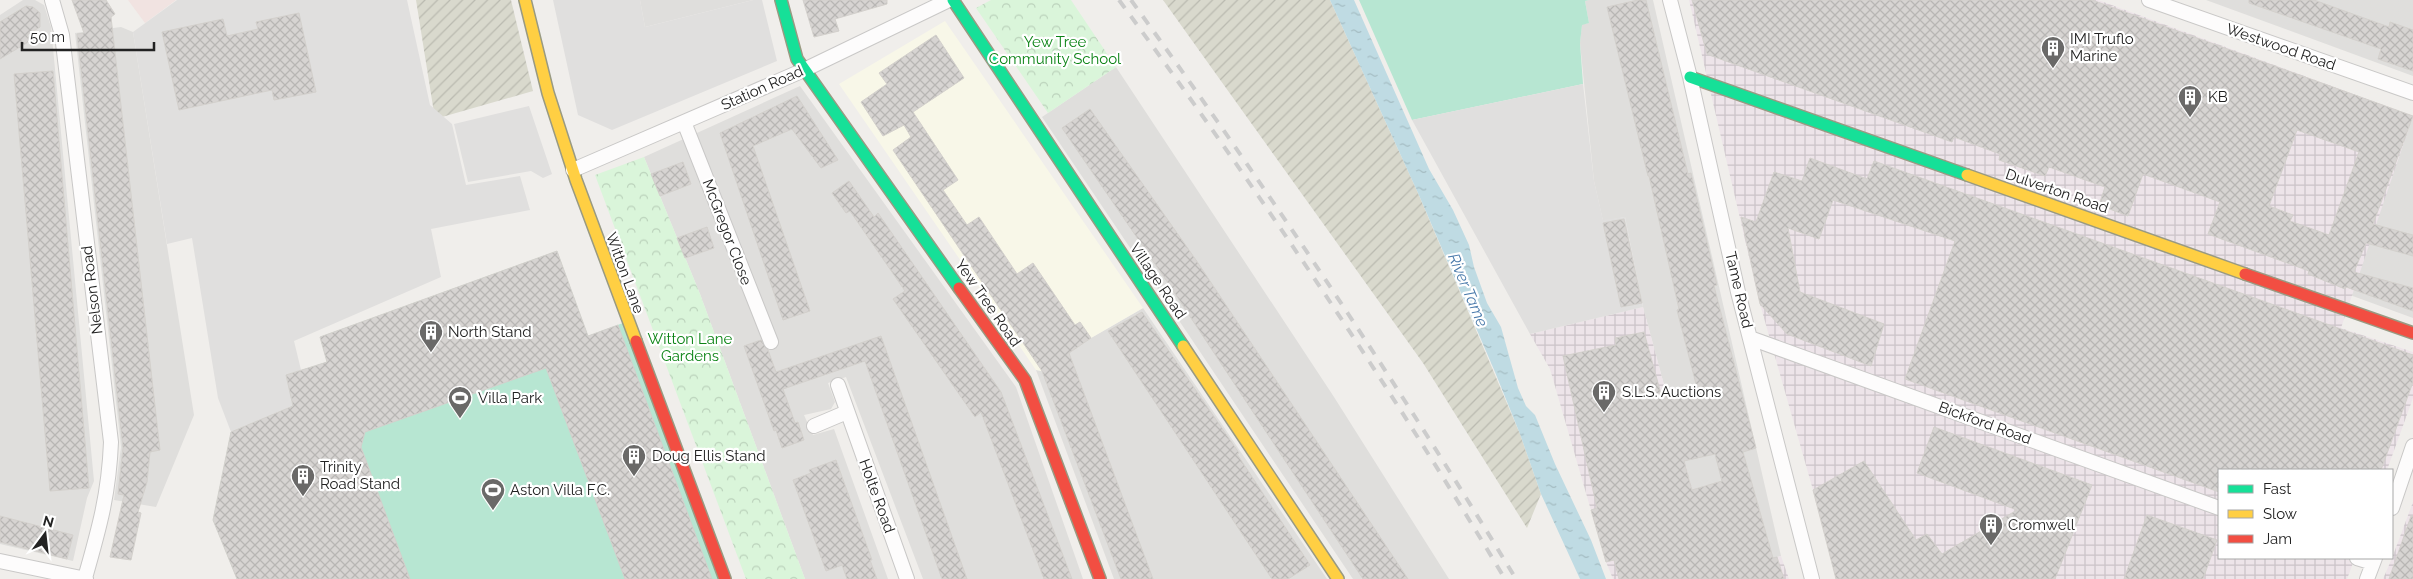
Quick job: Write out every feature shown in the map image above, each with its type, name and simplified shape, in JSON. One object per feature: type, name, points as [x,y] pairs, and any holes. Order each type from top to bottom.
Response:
[{"type":"street","name":"Nelson Road","points":[[52,0],[62,35],[110,442],[110,476],[105,508],[85,579]]},
{"type":"street","name":"Witton Lane","points":[[525,0],[548,93],[573,170],[724,579]]},
{"type":"street","name":"Yew Tree Road","points":[[781,0],[797,58],[804,70],[1025,380],[1100,579]]},
{"type":"street","name":"Station Road","points":[[573,170],[804,70],[949,0]]},
{"type":"street","name":"Village Road","points":[[953,0],[1338,579]]},
{"type":"street","name":"Tame Road","points":[[1670,0],[1750,338],[1812,579]]},
{"type":"street","name":"Westwood Road","points":[[2149,0],[2413,93]]},
{"type":"street","name":"Dulverton Road","points":[[1690,78],[2413,333]]},
{"type":"street","name":"McGregor Close","points":[[684,122],[771,342]]},
{"type":"street","name":"Bickford Road","points":[[1750,338],[2218,508]]},
{"type":"street","name":"Holte Road","points":[[838,385],[907,579]]},
{"type":"street","points":[[814,426],[847,412]]},
{"type":"street","points":[[2393,505],[2413,446]]},
{"type":"street","points":[[2367,579],[2374,560]]},
{"type":"street","points":[[0,561],[85,579]]},
{"type":"shaded area","points":[[23,0],[35,0],[44,5],[51,27],[94,481],[87,498],[73,561],[0,544],[0,15]]},
{"type":"shaded area","points":[[128,0],[176,0],[145,23]]},
{"type":"shaded area","points":[[177,0],[407,0],[430,105],[452,124],[466,185],[520,176],[530,210],[431,229],[441,277],[294,341],[301,370],[286,375],[293,406],[231,432],[218,398],[192,238],[167,244],[133,32]]},
{"type":"shaded area","points":[[416,0],[511,0],[533,91],[435,119]]},
{"type":"shaded area","points":[[553,0],[640,0],[645,27],[753,0],[762,0],[777,61],[612,130],[578,115]]},
{"type":"shaded area","points":[[640,0],[753,0],[645,27]]},
{"type":"shaded area","points":[[1163,0],[1330,0],[1418,193],[1520,434],[1541,494],[1527,528],[1423,363]]},
{"type":"shaded area","points":[[1653,0],[1781,556],[1715,574],[1643,307],[1625,217],[1603,221],[1594,181],[1580,43],[1582,24],[1589,23],[1585,1]]},
{"type":"shaded area","points":[[1689,0],[2098,0],[2413,116],[2341,328],[2413,352],[2413,398],[2387,469],[2218,469],[2218,559],[2355,559],[2347,579],[1836,579],[1813,490],[1760,304]]},
{"type":"shaded area","points":[[2206,0],[2413,0],[2413,76]]},
{"type":"shaded area","points":[[945,21],[1143,308],[1091,338],[1042,371],[1036,370],[839,84]]},
{"type":"shaded area","points":[[121,27],[133,32],[194,415],[156,507],[114,500],[121,447],[75,33]]},
{"type":"shaded area","points":[[1116,67],[1334,397],[1449,579],[1353,579],[1042,117]]},
{"type":"shaded area","points":[[1583,84],[1594,181],[1603,220],[1625,217],[1643,307],[1530,334],[1412,120]]},
{"type":"shaded area","points":[[800,86],[1016,387],[1083,579],[923,579],[846,377],[828,383],[835,402],[831,409],[804,415],[813,435],[834,429],[888,579],[805,579],[700,294],[644,157]]},
{"type":"shaded area","points":[[529,106],[552,174],[543,178],[531,171],[468,182],[454,124]]},
{"type":"shaded area","points":[[2413,116],[2413,318],[2350,295]]},
{"type":"shaded area","points":[[1643,307],[1715,574],[1781,556],[1789,579],[1613,579],[1606,562],[1550,369],[1530,334]]},
{"type":"shaded area","points":[[1143,308],[1327,579],[1114,579],[1036,370],[1042,371],[1091,338]]},
{"type":"shaded area","points":[[2413,502],[2413,579],[2383,579]]},
{"type":"green space","name":"Yew Tree Community School","points":[[991,0],[1071,0],[1116,67],[1048,113],[976,8]]},
{"type":"green space","points":[[1359,0],[1589,0],[1585,1],[1589,23],[1582,25],[1580,43],[1583,84],[1412,120]]},
{"type":"green space","name":"Witton Lane Gardens","points":[[644,157],[700,294],[805,579],[746,579],[595,175]]},
{"type":"green space","name":"Villa Park","points":[[557,251],[588,336],[623,323],[718,579],[237,579],[213,520],[231,432],[293,406],[286,375],[327,362],[320,337]]},
{"type":"water","name":"River Tame","points":[[1330,0],[1354,0],[1429,169],[1453,210],[1469,245],[1474,267],[1487,303],[1501,327],[1518,388],[1526,406],[1535,415],[1555,464],[1591,540],[1606,579],[1580,579],[1541,494],[1520,434],[1495,372],[1418,193]]},
{"type":"building","points":[[72,0],[106,0],[115,14],[111,17],[160,450],[150,452],[147,482],[138,512],[141,513],[131,560],[110,557],[124,495],[118,494],[123,448],[77,34],[84,33]]},
{"type":"building","points":[[803,0],[887,0],[887,4],[835,19],[839,31],[814,37]]},
{"type":"building","points":[[1646,0],[1688,174],[1691,173],[1717,285],[1714,286],[1756,448],[1743,452],[1773,558],[1777,557],[1784,579],[1619,579],[1614,560],[1606,562],[1591,510],[1597,508],[1563,356],[1616,345],[1615,338],[1644,332],[1661,394],[1696,384],[1677,310],[1679,309],[1649,176],[1607,7]],"holes":[[[1715,454],[1722,481],[1692,490],[1684,461]]]},
{"type":"building","points":[[1692,0],[2092,0],[2413,116],[2373,224],[2413,235],[2413,256],[2366,243],[2354,272],[2413,288],[2413,311],[2346,287],[2345,289],[2308,274],[2309,271],[2208,234],[2220,202],[2143,174],[2128,216],[2099,205],[2105,187],[2049,167],[2045,176],[1999,160],[2000,154],[1954,137],[1952,142],[1707,54]],"holes":[[[2297,130],[2359,152],[2329,235],[2290,221],[2293,215],[2269,206]]]},
{"type":"building","points":[[2249,0],[2314,0],[2389,27],[2390,22],[2413,30],[2413,71],[2378,59],[2381,49],[2249,3]]},
{"type":"building","points":[[26,6],[33,7],[40,13],[40,27],[27,35],[30,41],[0,59],[0,22]]},
{"type":"building","points":[[299,13],[316,92],[274,100],[272,90],[179,110],[162,32],[223,19],[227,36],[258,29],[256,22]]},
{"type":"building","points":[[936,35],[964,78],[913,112],[958,180],[943,190],[967,225],[979,217],[1017,274],[1033,263],[1075,325],[1080,322],[1091,338],[1069,353],[1153,579],[1121,579],[1042,371],[893,150],[911,137],[904,125],[883,136],[861,102],[887,84],[879,73]]},
{"type":"building","points":[[53,71],[89,488],[50,491],[14,74]]},
{"type":"building","points":[[797,96],[838,160],[821,168],[792,129],[753,146],[810,311],[783,320],[720,133]]},
{"type":"building","points":[[1090,109],[1196,260],[1408,579],[1363,579],[1166,280],[1062,128]]},
{"type":"building","points":[[1810,158],[1867,179],[1874,161],[2413,355],[2413,382],[2381,469],[2218,469],[2218,492],[1905,379],[1955,241],[1833,200],[1819,239],[1788,228],[1800,292],[1884,324],[1871,366],[1787,334],[1760,304],[1741,217],[1756,222],[1774,172],[1802,181]]},
{"type":"building","points":[[683,162],[691,184],[660,196],[651,174]]},
{"type":"building","points":[[849,181],[874,217],[878,213],[1001,392],[1072,579],[1044,579],[981,412],[975,417],[893,299],[905,291],[850,211],[846,213],[832,193]]},
{"type":"building","points":[[1624,219],[1642,303],[1621,307],[1603,223]]},
{"type":"building","points":[[707,227],[714,248],[685,258],[677,238]]},
{"type":"building","name":"Villa Park","points":[[557,251],[588,336],[618,325],[712,579],[625,579],[546,368],[365,432],[361,447],[410,579],[237,579],[213,520],[231,432],[293,406],[286,375],[327,362],[320,337]]},
{"type":"building","points":[[1142,312],[1239,453],[1237,454],[1310,565],[1288,579],[1272,579],[1108,331]]},
{"type":"building","points":[[881,336],[967,579],[942,579],[865,361],[783,389],[795,423],[798,422],[804,440],[782,448],[776,430],[774,431],[744,346],[761,340],[768,350],[776,372]]},
{"type":"building","points":[[1934,427],[2092,485],[2055,579],[1836,579],[1813,490],[1864,461],[1916,540],[1927,534],[1942,554],[2017,510],[1917,473]]},
{"type":"building","points":[[836,460],[877,579],[847,579],[842,565],[826,571],[793,480],[811,473],[809,470]]},
{"type":"building","points":[[2147,515],[2217,540],[2203,579],[2124,579]]},
{"type":"building","points":[[0,516],[73,535],[67,559],[0,542]]},
{"type":"building","points":[[2411,516],[2413,516],[2413,579],[2389,579]]},
{"type":"railway","points":[[1119,0],[1220,141],[1319,285],[1414,431],[1505,579]]},
{"type":"railway","points":[[1131,0],[1232,142],[1330,286],[1471,505],[1516,579]]},
{"type":"traffic: fast","points":[[781,0],[797,59],[959,288]]},
{"type":"traffic: fast","points":[[953,0],[1183,346]]},
{"type":"traffic: fast","points":[[1690,77],[1967,175]]},
{"type":"traffic: slow","points":[[525,0],[548,93],[576,180],[636,341]]},
{"type":"traffic: slow","points":[[1967,175],[2245,274]]},
{"type":"traffic: slow","points":[[1183,346],[1338,579]]},
{"type":"traffic: jam","points":[[2245,274],[2413,333]]},
{"type":"traffic: jam","points":[[959,288],[1025,380],[1100,579]]},
{"type":"traffic: jam","points":[[636,341],[725,579]]},
{"type":"place","name":"IMI Truflo Marine","points":[[2053,69]]},
{"type":"place","name":"KB","points":[[2190,118]]},
{"type":"place","name":"North Stand","points":[[431,353]]},
{"type":"place","name":"S.L.S. Auctions","points":[[1604,413]]},
{"type":"place","name":"Villa Park","points":[[460,419]]},
{"type":"place","name":"Doug Ellis Stand","points":[[634,477]]},
{"type":"place","name":"Trinity Road Stand","points":[[303,497]]},
{"type":"place","name":"Aston Villa F.C.","points":[[493,511]]},
{"type":"place","name":"Cromwell","points":[[1991,546]]}]
